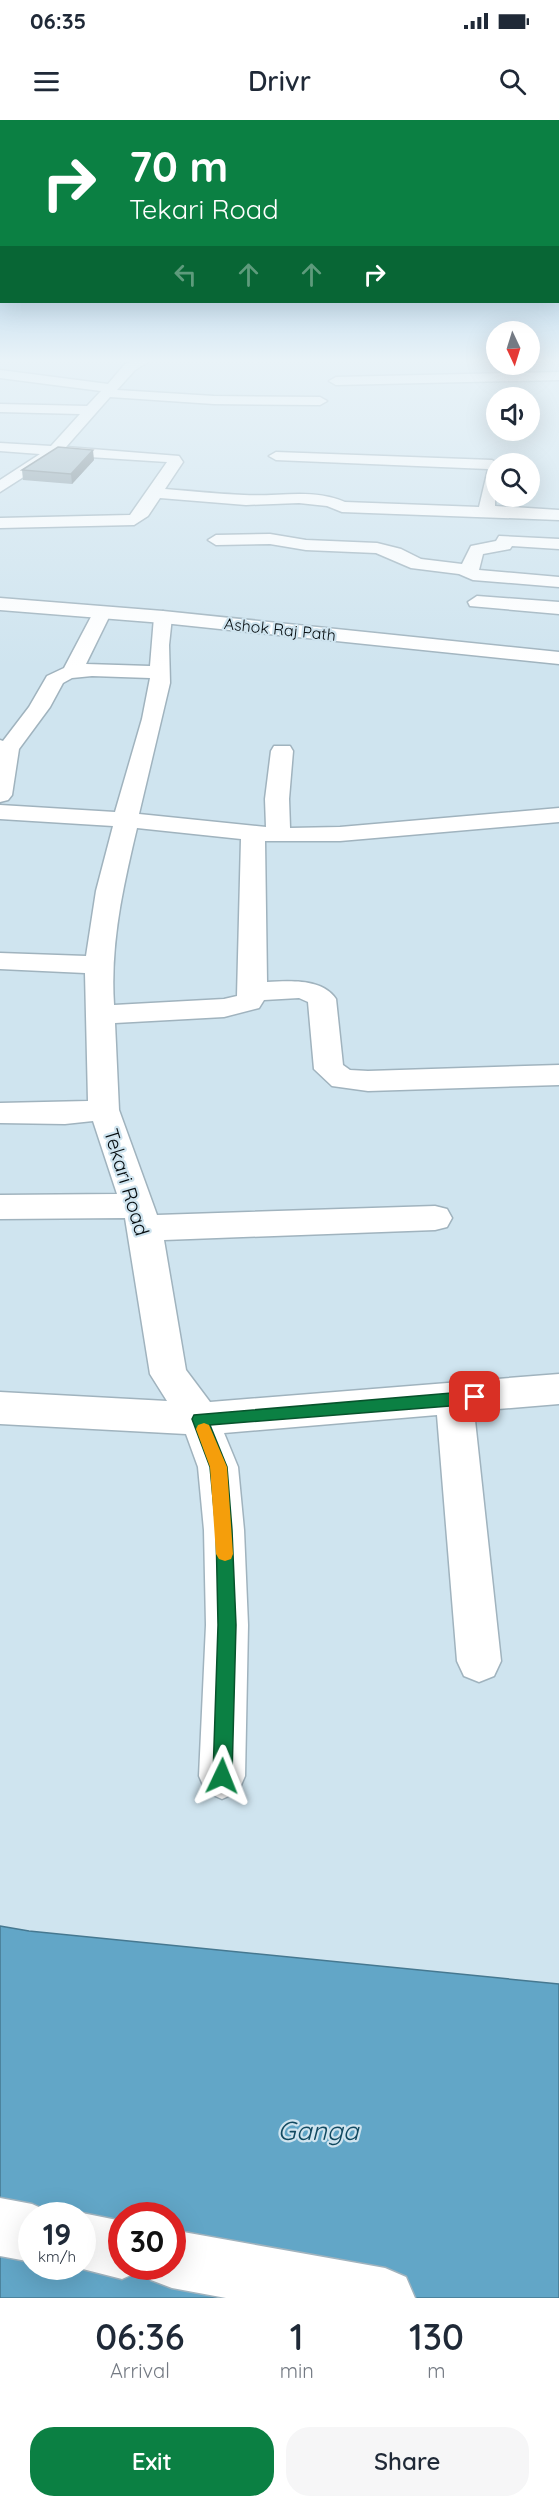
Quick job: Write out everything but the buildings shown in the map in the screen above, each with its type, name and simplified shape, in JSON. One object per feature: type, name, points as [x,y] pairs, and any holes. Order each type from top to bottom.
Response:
[{"type":"main road","points":[[0,487],[34,464]]},
{"type":"main road","points":[[0,523],[134,520],[173,464]]},
{"type":"main road","points":[[459,464],[486,465]]},
{"type":"main road","points":[[0,468],[23,470]]},
{"type":"main road","points":[[155,493],[246,500],[299,498],[331,502],[342,507],[559,515]]},
{"type":"main road","points":[[487,507],[490,511]]},
{"type":"main road","points":[[216,540],[270,539],[316,546],[376,549],[394,553],[417,564],[464,569],[484,577],[559,582]]},
{"type":"main road","points":[[470,573],[472,558],[477,550],[504,545],[505,540],[559,544]]},
{"type":"main road","points":[[477,602],[559,608]]},
{"type":"main road","name":"Ashok Raj Path","points":[[0,604],[163,617],[559,658]]},
{"type":"main road","points":[[72,672],[102,613]]},
{"type":"main road","name":"Tekari Road","points":[[163,617],[159,645],[160,673],[153,719],[127,806],[127,820],[109,891],[98,965],[104,1110],[141,1217],[168,1374],[200,1419],[218,1467],[224,1530],[227,1625],[222,1776]]},
{"type":"main road","points":[[160,673],[125,670],[72,672],[53,680],[35,714],[4,748],[0,810],[265,834],[340,834],[559,815]]},
{"type":"main road","points":[[100,1015],[240,1006],[249,1002],[253,992],[265,834],[277,799],[282,751]]},
{"type":"main road","points":[[0,961],[98,965]]},
{"type":"main road","points":[[253,992],[300,990],[315,993],[322,999],[329,1069],[335,1076],[343,1079],[392,1081],[559,1075]]},
{"type":"main road","points":[[0,1113],[65,1114],[104,1110]]},
{"type":"main road","points":[[0,1207],[141,1217],[435,1218]]},
{"type":"main road","points":[[0,1408],[200,1419],[559,1389]]},
{"type":"main road","points":[[454,1399],[479,1661]]},
{"type":"main road","points":[[0,2227],[18,2230]]},
{"type":"main road","points":[[186,2262],[385,2298]]},
{"type":"water","name":"Ganga","points":[[0,1926],[29,1931],[559,1984],[559,2298],[0,2298]]},
{"type":"slow traffic","points":[[204,1429],[218,1467],[225,1554]]},
{"type":"route","points":[[222,1776],[227,1625],[224,1530],[218,1467],[200,1419],[475,1397]]}]
